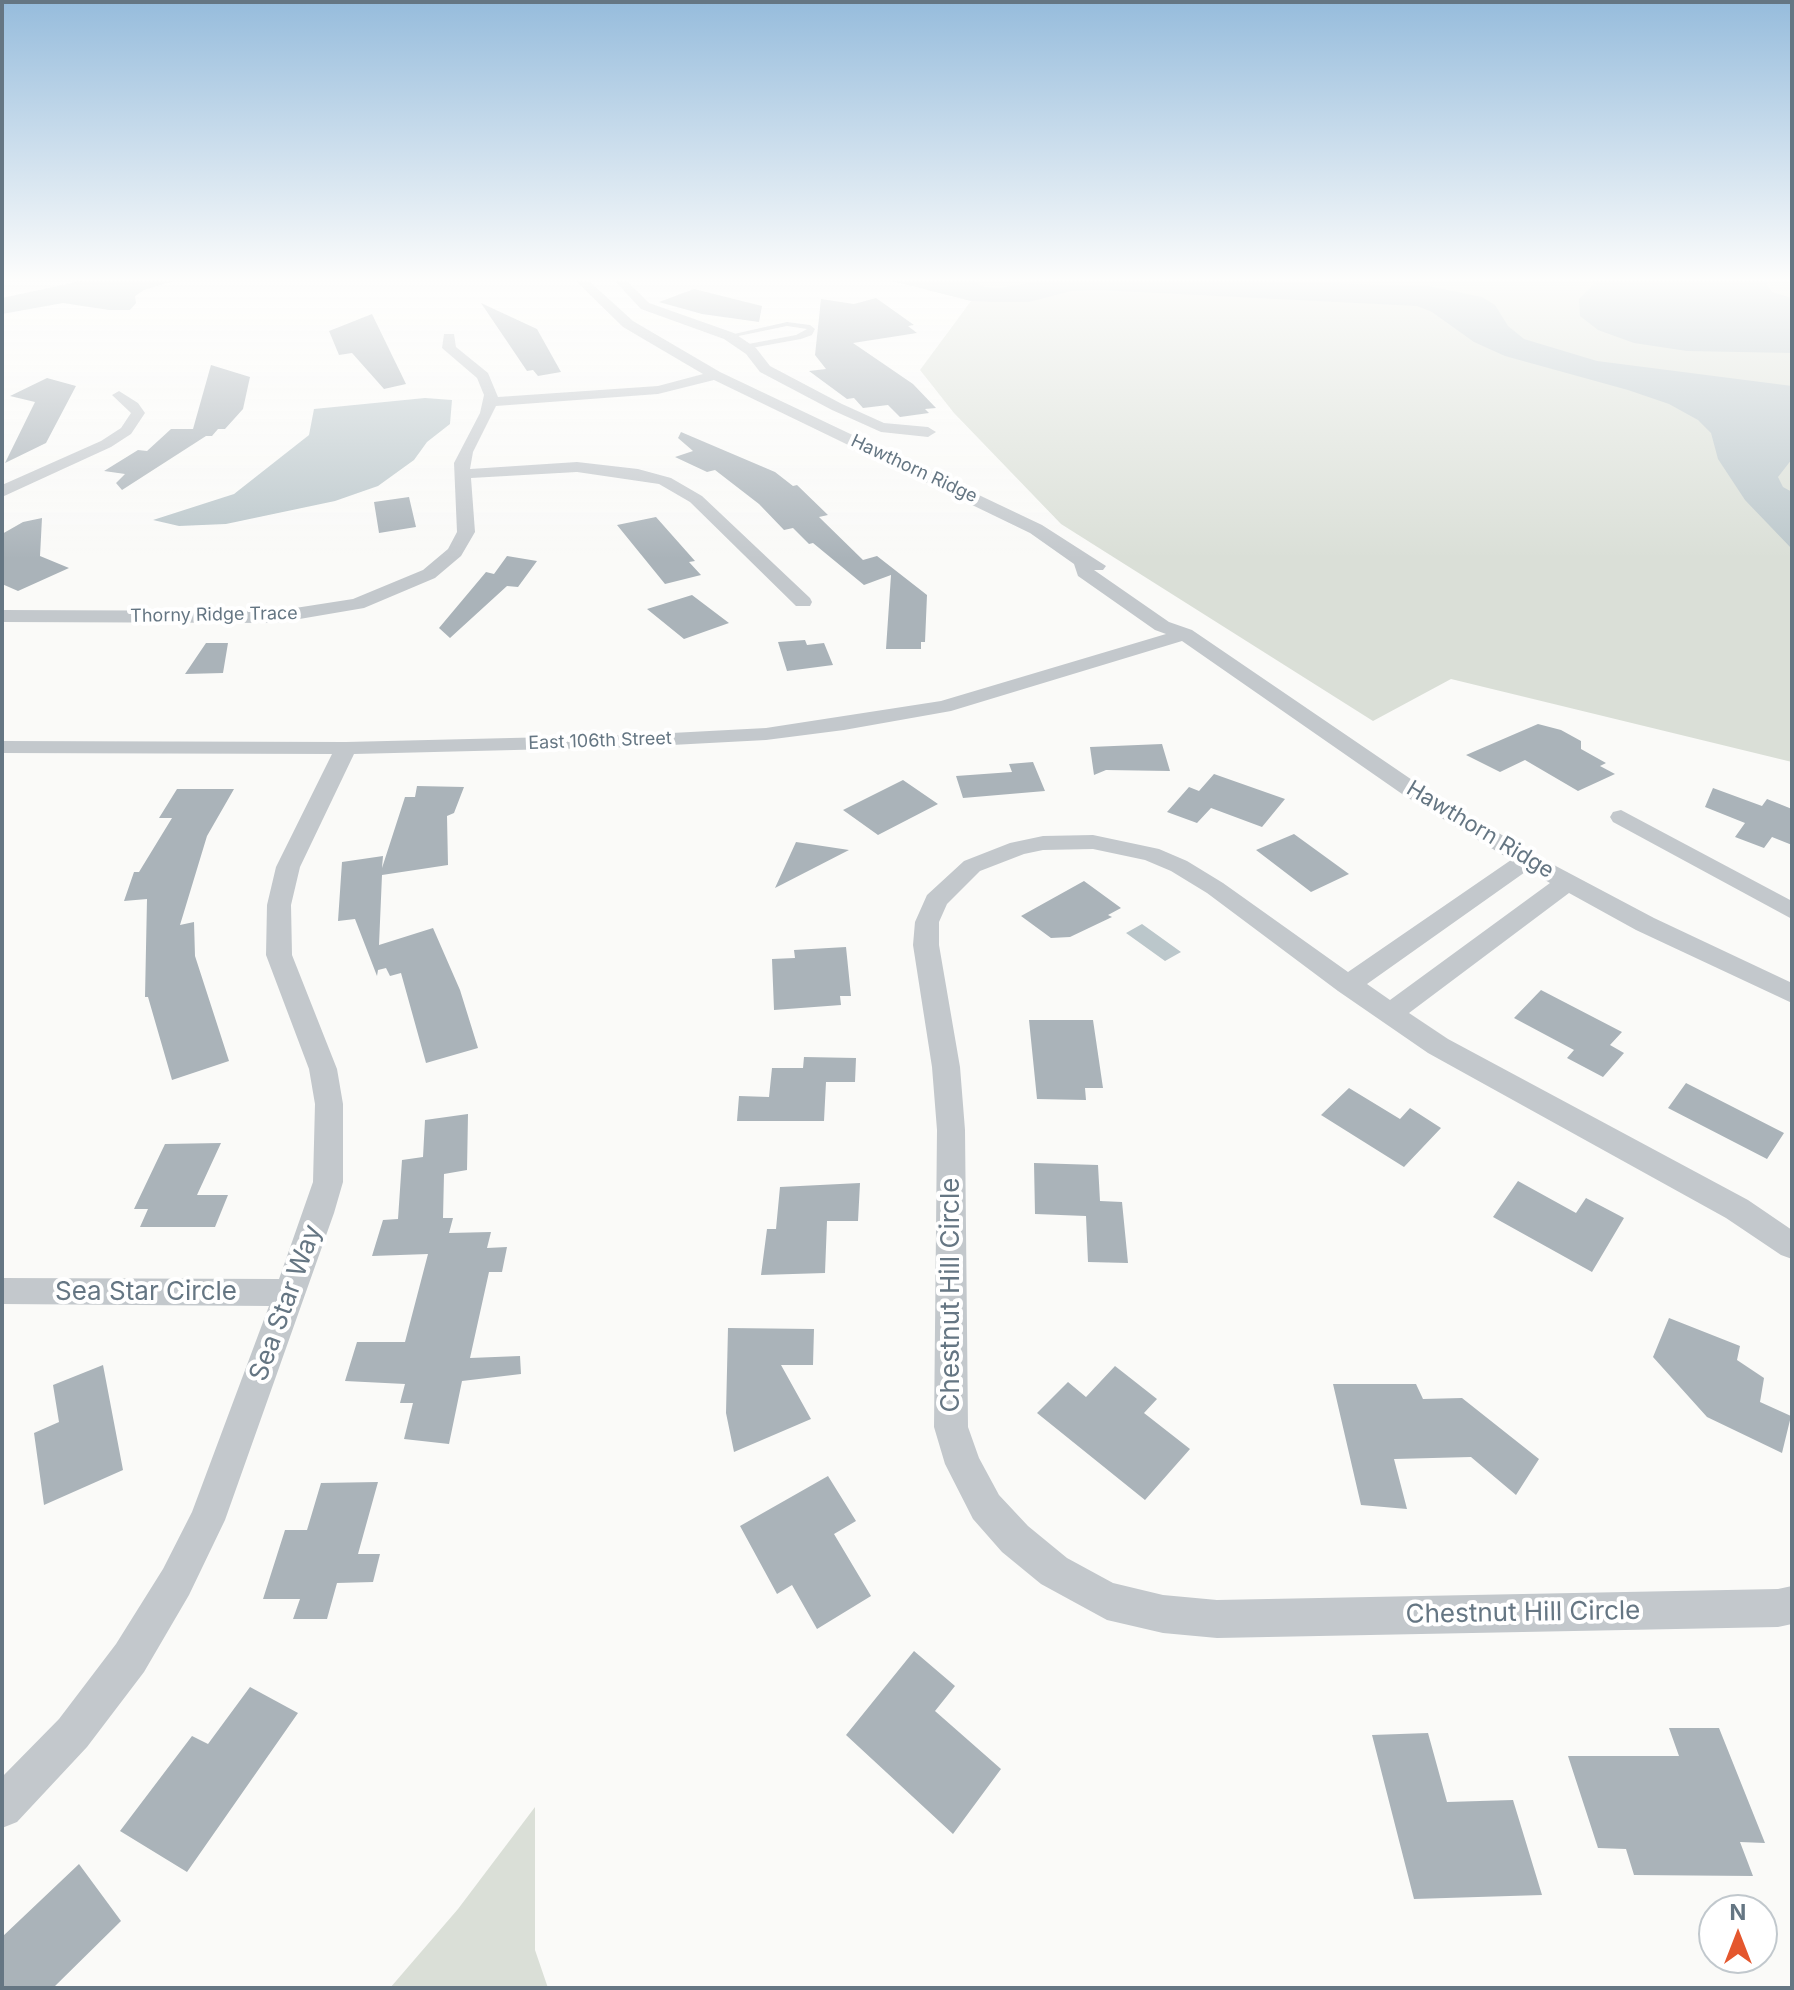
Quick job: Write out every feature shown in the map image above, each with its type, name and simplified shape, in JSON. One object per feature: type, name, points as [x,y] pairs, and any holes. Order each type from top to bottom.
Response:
[{"type":"street","points":[[480,374],[491,395],[490,402],[658,390],[715,375]]},
{"type":"street","points":[[588,396],[669,374]]},
{"type":"street","points":[[775,374],[881,427],[928,432]]},
{"type":"street","name":"Hawthorn Ridge","points":[[715,375],[1036,529],[1083,562],[1084,572],[1162,626],[1185,634],[1413,791],[1527,860],[1645,924],[1792,994]]},
{"type":"street","points":[[2,492],[35,474],[106,444],[126,431],[135,423],[138,413],[119,395]]},
{"type":"street","name":"Thorny Ridge Trace","points":[[2,616],[276,617],[357,604],[429,574],[455,552],[466,532],[461,474],[465,452],[490,402]]},
{"type":"street","points":[[461,474],[577,467],[638,474],[665,481],[696,499],[803,602]]},
{"type":"street","name":"East 106th Street","points":[[2,747],[346,748],[702,738],[844,724],[972,699],[1185,634]]},
{"type":"street","name":"Sea Star Way","points":[[2,1807],[73,1733],[130,1658],[176,1582],[207,1520],[328,1182],[330,1143],[323,1069],[279,955],[279,905],[288,867],[346,748]]},
{"type":"street","points":[[1621,817],[1792,911]]},
{"type":"street","name":"Chestnut Hill Circle","points":[[1792,1246],[1737,1209],[1438,1046],[1347,985],[1215,888],[1179,866],[1120,846],[1068,842],[1018,848],[972,866],[936,901],[927,922],[926,945],[946,1067],[951,1130],[951,1427],[963,1464],[986,1507],[1015,1539],[1054,1571],[1107,1601],[1163,1614],[1232,1619],[1778,1608],[1792,1605]]},
{"type":"street","points":[[1347,985],[1527,860]]},
{"type":"street","points":[[1390,1013],[1567,882]]},
{"type":"street","name":"Sea Star Circle","points":[[2,1291],[290,1293]]},
{"type":"shaded area","points":[[923,374],[1792,374],[1792,762],[1451,679],[1373,721],[1061,524],[954,413]]},
{"type":"shaded area","points":[[1570,374],[1697,374],[1792,386],[1792,459],[1778,477],[1783,487],[1792,492],[1792,549],[1745,500],[1718,459],[1711,433],[1698,420],[1669,404]]},
{"type":"shaded area","points":[[425,398],[452,400],[450,424],[427,442],[414,460],[378,486],[335,501],[226,524],[179,526],[153,520],[234,494],[309,435],[314,409]]},
{"type":"shaded area","points":[[1142,924],[1181,952],[1165,961],[1126,933]]},
{"type":"shaded area","points":[[535,1807],[535,1950],[548,1988],[390,1988],[458,1909]]},
{"type":"building","points":[[209,374],[250,377],[243,409],[225,429],[218,429],[212,436],[206,436],[122,490],[116,483],[125,474],[104,471],[138,450],[147,451],[171,429],[193,429]]},
{"type":"building","points":[[371,374],[401,374],[406,384],[384,389]]},
{"type":"building","points":[[813,374],[898,374],[913,384],[936,408],[925,409],[929,413],[900,417],[888,405],[863,408],[854,398],[847,399]]},
{"type":"building","points":[[47,378],[76,386],[46,443],[5,463],[35,402],[10,396]]},
{"type":"building","points":[[681,432],[775,472],[793,486],[797,485],[828,515],[819,517],[863,560],[877,556],[927,595],[925,642],[921,642],[921,649],[886,649],[891,575],[864,585],[813,543],[809,544],[793,528],[784,530],[759,504],[715,470],[707,472],[675,457],[693,451],[678,438]]},
{"type":"building","points":[[409,497],[416,527],[379,533],[374,502]]},
{"type":"building","points":[[656,517],[695,561],[689,562],[701,575],[665,584],[617,525]]},
{"type":"building","points":[[42,518],[40,556],[69,568],[18,591],[2,584],[2,534],[23,522]]},
{"type":"building","points":[[507,556],[537,561],[518,587],[507,586],[450,638],[439,628],[486,572],[494,574]]},
{"type":"building","points":[[692,595],[729,623],[684,639],[647,609]]},
{"type":"building","points":[[805,640],[807,645],[824,643],[833,665],[787,671],[778,642]]},
{"type":"building","points":[[206,643],[228,643],[223,673],[185,674]]},
{"type":"building","points":[[1538,724],[1561,730],[1581,741],[1581,749],[1606,763],[1600,766],[1615,774],[1578,791],[1525,760],[1500,772],[1466,755]]},
{"type":"building","points":[[1162,744],[1170,771],[1106,770],[1094,775],[1090,747]]},
{"type":"building","points":[[1033,762],[1045,791],[963,798],[956,776],[1012,772],[1009,764]]},
{"type":"building","points":[[1214,774],[1285,799],[1262,827],[1211,808],[1197,823],[1167,812],[1189,787],[1199,791]]},
{"type":"building","points":[[903,780],[938,804],[878,835],[843,810]]},
{"type":"building","points":[[417,786],[464,787],[454,813],[447,816],[448,865],[382,875],[379,945],[433,928],[460,990],[478,1048],[426,1063],[401,973],[390,976],[386,968],[378,970],[377,976],[355,919],[338,921],[342,862],[383,856],[382,868],[405,797],[415,797]]},
{"type":"building","points":[[1713,788],[1762,806],[1767,799],[1792,809],[1792,845],[1772,837],[1764,848],[1735,837],[1745,823],[1705,807]]},
{"type":"building","points":[[177,789],[234,789],[207,836],[180,925],[194,922],[195,956],[229,1061],[172,1080],[148,997],[145,997],[147,899],[124,901],[134,872],[139,872],[172,818],[159,818]]},
{"type":"building","points":[[1294,834],[1349,874],[1311,892],[1256,850]]},
{"type":"building","points":[[796,842],[849,850],[775,888]]},
{"type":"building","points":[[1084,881],[1121,908],[1108,915],[1112,917],[1070,937],[1051,938],[1021,916]]},
{"type":"building","points":[[846,947],[851,996],[840,996],[841,1005],[774,1010],[772,959],[795,958],[794,950]]},
{"type":"building","points":[[1541,990],[1622,1032],[1610,1045],[1624,1053],[1603,1077],[1567,1058],[1574,1050],[1514,1018]]},
{"type":"building","points":[[1029,1020],[1093,1020],[1103,1088],[1085,1088],[1086,1100],[1037,1099]]},
{"type":"building","points":[[804,1057],[856,1058],[855,1082],[826,1082],[824,1121],[737,1121],[739,1096],[769,1097],[772,1068],[803,1068]]},
{"type":"building","points":[[1686,1083],[1784,1133],[1767,1159],[1668,1108]]},
{"type":"building","points":[[1349,1088],[1400,1119],[1410,1108],[1441,1128],[1404,1167],[1321,1115]]},
{"type":"building","points":[[468,1114],[467,1170],[444,1174],[443,1218],[453,1218],[449,1233],[491,1232],[487,1248],[507,1247],[502,1272],[489,1272],[470,1358],[520,1356],[521,1374],[462,1381],[449,1444],[404,1439],[413,1403],[400,1403],[405,1384],[345,1381],[357,1342],[405,1342],[428,1254],[372,1256],[383,1220],[398,1219],[402,1160],[423,1157],[425,1120]]},
{"type":"building","points":[[221,1143],[197,1195],[228,1195],[215,1227],[140,1227],[148,1209],[134,1209],[165,1144]]},
{"type":"building","points":[[1034,1163],[1098,1165],[1100,1201],[1122,1202],[1128,1263],[1088,1262],[1086,1216],[1035,1214]]},
{"type":"building","points":[[1518,1181],[1576,1213],[1586,1198],[1624,1218],[1592,1272],[1493,1217]]},
{"type":"building","points":[[860,1183],[858,1221],[827,1221],[825,1273],[761,1275],[767,1229],[776,1229],[780,1187]]},
{"type":"building","points":[[1669,1318],[1740,1346],[1737,1360],[1764,1378],[1760,1402],[1791,1416],[1782,1453],[1707,1417],[1653,1357]]},
{"type":"building","points":[[728,1328],[814,1329],[813,1365],[781,1365],[811,1419],[734,1452],[726,1413]]},
{"type":"building","points":[[103,1365],[123,1470],[44,1505],[34,1433],[59,1422],[53,1385]]},
{"type":"building","points":[[1115,1366],[1157,1399],[1144,1413],[1190,1449],[1145,1500],[1037,1413],[1068,1382],[1086,1397]]},
{"type":"building","points":[[1333,1384],[1416,1384],[1423,1399],[1462,1398],[1539,1459],[1516,1495],[1471,1457],[1394,1459],[1407,1509],[1361,1505]]},
{"type":"building","points":[[828,1476],[856,1521],[834,1534],[871,1596],[817,1629],[792,1585],[777,1594],[740,1526]]},
{"type":"building","points":[[378,1482],[358,1554],[380,1554],[373,1582],[337,1583],[327,1619],[293,1619],[300,1599],[263,1599],[285,1530],[307,1530],[321,1483]]},
{"type":"building","points":[[914,1651],[955,1686],[935,1711],[1001,1769],[953,1834],[846,1735]]},
{"type":"building","points":[[250,1687],[298,1713],[187,1872],[120,1831],[192,1736],[208,1744]]},
{"type":"building","points":[[1669,1728],[1719,1728],[1765,1843],[1740,1842],[1753,1876],[1634,1875],[1626,1849],[1598,1848],[1568,1756],[1679,1756]]},
{"type":"building","points":[[1428,1733],[1447,1802],[1513,1800],[1542,1895],[1414,1899],[1372,1735]]},
{"type":"building","points":[[79,1864],[121,1921],[53,1988],[2,1988],[2,1937]]}]
